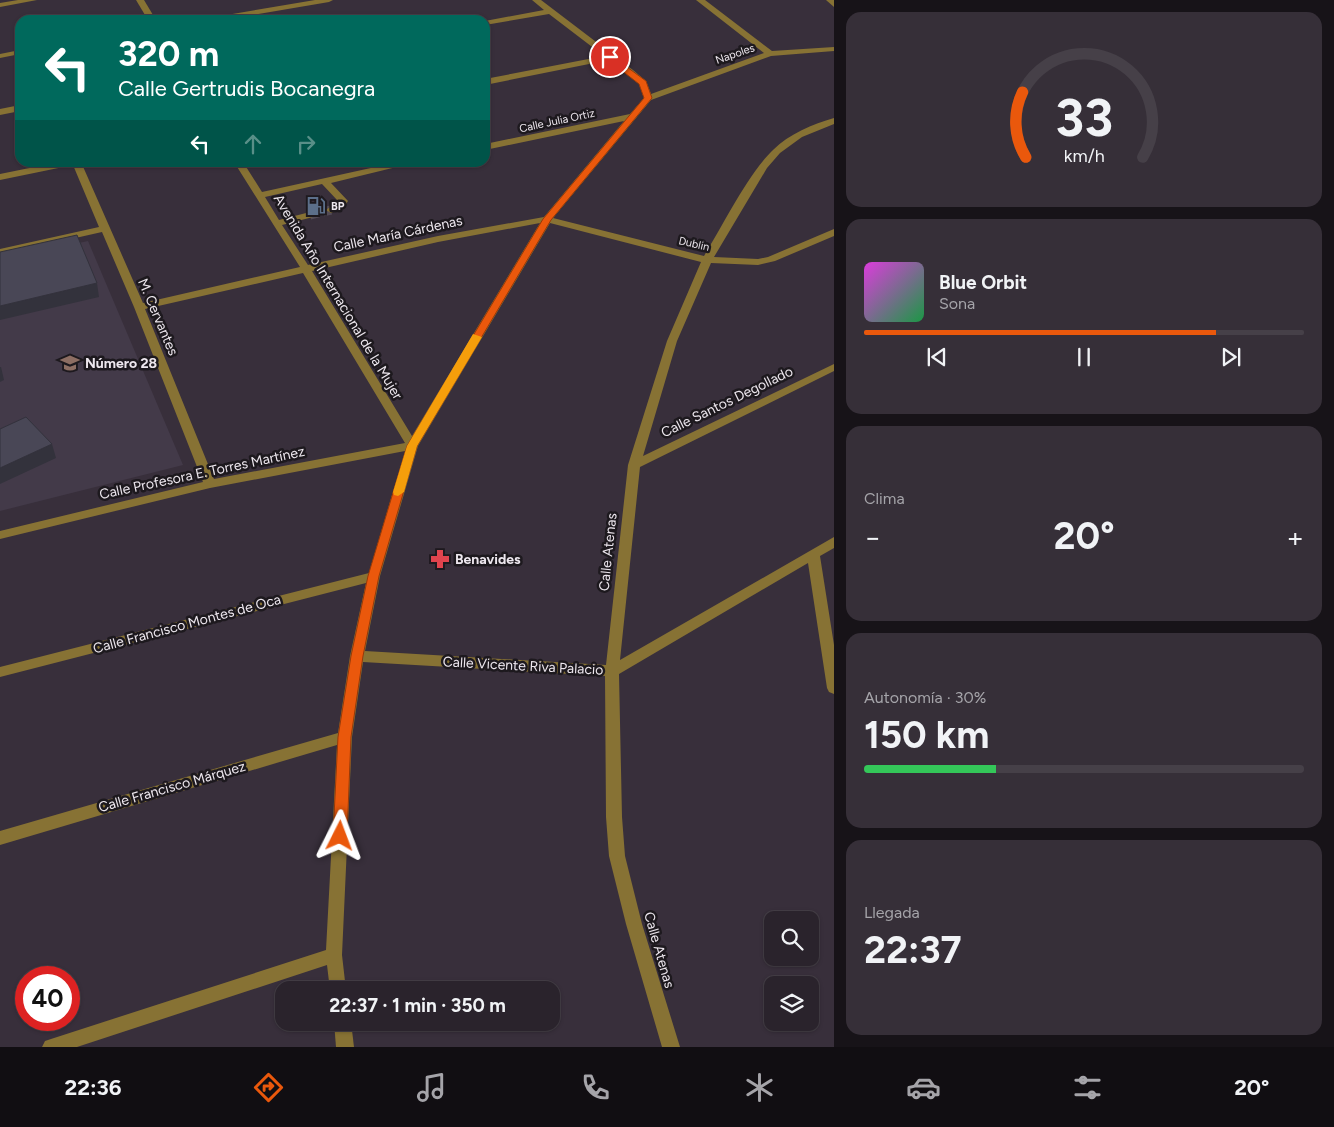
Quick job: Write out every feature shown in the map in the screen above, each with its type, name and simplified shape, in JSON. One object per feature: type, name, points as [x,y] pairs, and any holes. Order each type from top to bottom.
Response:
[{"type":"street","points":[[0,6],[33,0]]},
{"type":"street","points":[[140,0],[149,15]]},
{"type":"street","points":[[239,15],[329,0]]},
{"type":"street","points":[[337,981],[334,955],[345,737],[357,656],[374,576],[412,446],[547,219],[648,98],[643,83],[536,0]]},
{"type":"street","points":[[700,0],[770,54]]},
{"type":"street","points":[[830,0],[834,5]]},
{"type":"street","points":[[490,22],[550,11]]},
{"type":"street","name":"Napoles","points":[[648,98],[770,54],[834,49]]},
{"type":"street","points":[[0,56],[15,53]]},
{"type":"street","points":[[490,81],[610,57]]},
{"type":"street","points":[[0,112],[15,109]]},
{"type":"street","name":"Calle Julia Ortiz","points":[[490,146],[634,116]]},
{"type":"street","name":"Calle Atenas","points":[[671,1047],[634,924],[617,856],[614,817],[612,671],[634,465],[672,341],[707,260],[764,167],[777,151],[799,135],[834,121]]},
{"type":"street","points":[[0,177],[51,167]]},
{"type":"street","name":"M. Cervantes","points":[[78,167],[139,307],[210,484]]},
{"type":"street","name":"Avenida Año Internacional de la Mujer","points":[[241,167],[305,268],[412,446]]},
{"type":"street","points":[[260,195],[390,167]]},
{"type":"street","points":[[324,181],[342,201],[338,208],[331,210]]},
{"type":"street","points":[[277,223],[310,215]]},
{"type":"street","name":"Dublin","points":[[547,219],[707,260],[758,262],[770,259],[834,232]]},
{"type":"street","name":"Calle María Cárdenas","points":[[139,307],[438,239],[547,219]]},
{"type":"street","points":[[0,252],[104,229]]},
{"type":"street","name":"Calle Santos Degollado","points":[[634,465],[834,367]]},
{"type":"street","name":"Calle Profesora E. Torres Martínez","points":[[0,535],[210,484],[412,446]]},
{"type":"street","name":"Calle Vicente Riva Palacio","points":[[357,656],[612,671],[834,542]]},
{"type":"street","points":[[812,554],[834,688]]},
{"type":"street","name":"Calle Francisco Montes de Oca","points":[[0,672],[374,576]]},
{"type":"street","name":"Calle Francisco Márquez","points":[[0,838],[345,737]]},
{"type":"street","points":[[51,1047],[334,955]]},
{"type":"street","points":[[343,1031],[345,1047]]},
{"type":"shaded area","name":"Número 28","points":[[88,241],[183,465],[0,511],[0,260]]},
{"type":"building","points":[[77,235],[97,283],[0,306],[0,252]]},
{"type":"building","points":[[26,417],[52,444],[0,468],[0,429]]},
{"type":"tunnel","points":[[310,215],[331,210]]},
{"type":"slow traffic","points":[[398,492],[412,446],[477,337]]},
{"type":"place","name":"BP","points":[[316,206]]},
{"type":"place","name":"Número 28","points":[[70,363]]},
{"type":"place","name":"Benavides","points":[[440,559]]},
{"type":"route","points":[[340,836],[345,737],[357,656],[374,576],[412,446],[547,219],[648,98],[643,83],[610,57]]}]
